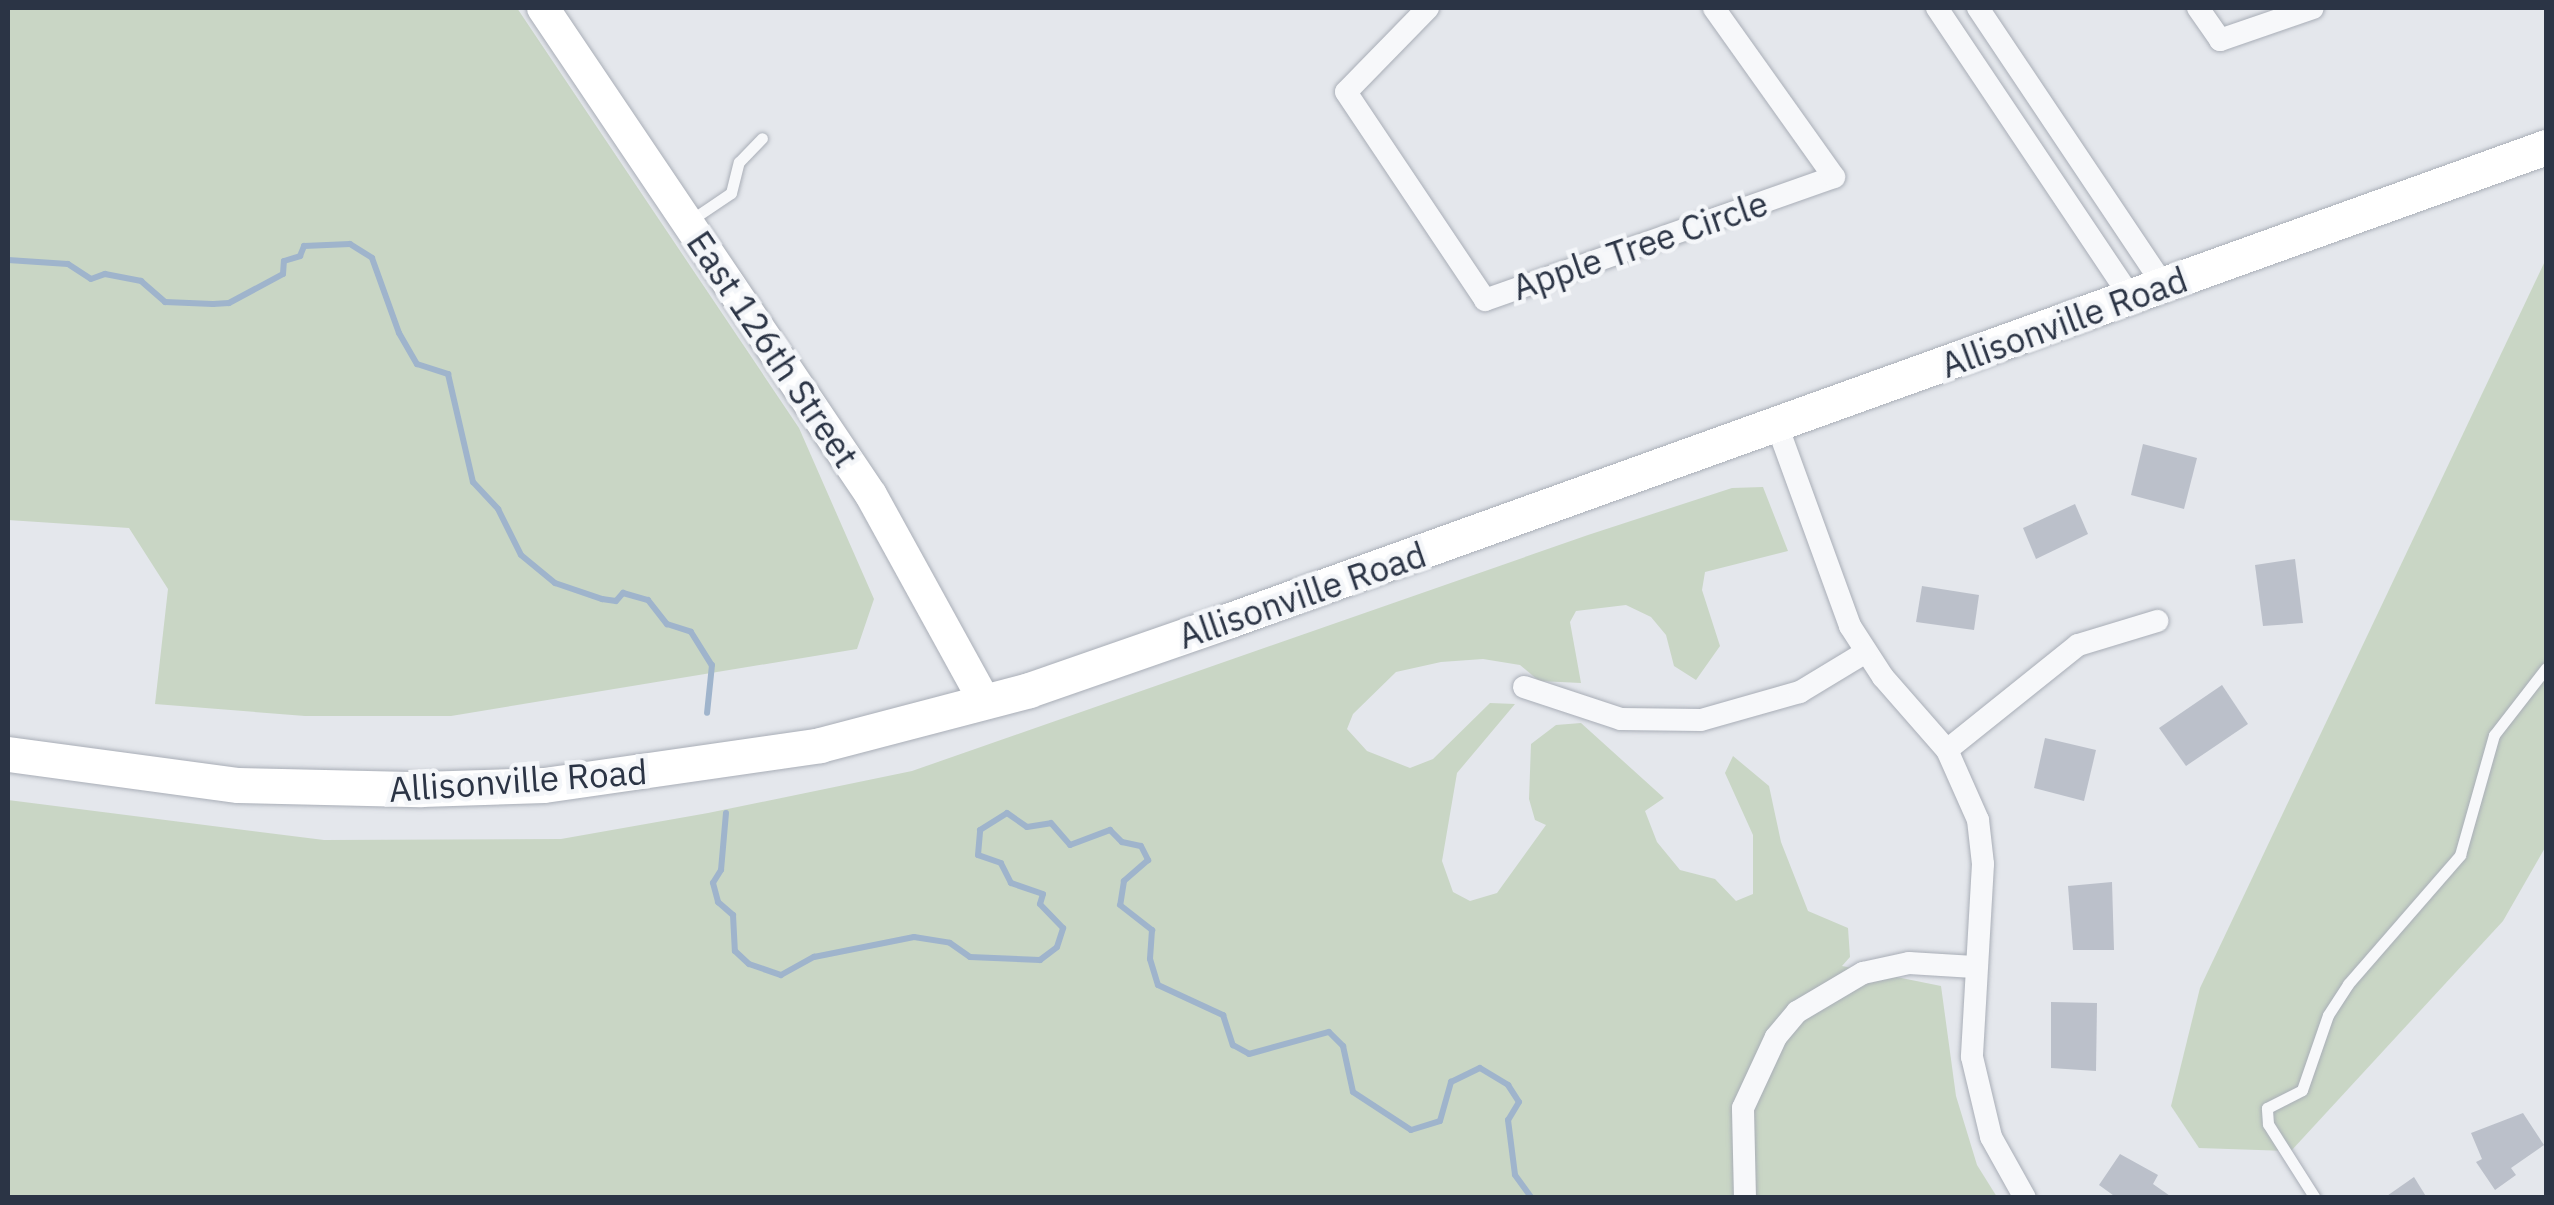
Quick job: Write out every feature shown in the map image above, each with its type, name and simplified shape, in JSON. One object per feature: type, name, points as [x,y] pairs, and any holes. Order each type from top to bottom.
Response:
[{"type":"main road","name":"East 126th Street","points":[[543,8],[870,495],[986,702]]},
{"type":"main road","name":"Allisonville Road","points":[[8,754],[238,785],[544,785],[820,745],[986,702],[1778,428],[2129,294],[2546,147]]},
{"type":"street","name":"Apple Tree Circle","points":[[1428,8],[1346,92],[1486,300],[1834,177],[1714,8]]},
{"type":"street","points":[[1937,8],[2129,294]]},
{"type":"street","points":[[1978,8],[2163,284]]},
{"type":"street","points":[[2198,8],[2220,40],[2313,8]]},
{"type":"street","points":[[1778,428],[1840,602],[1866,652],[1947,750],[1978,820],[1983,864],[1974,966],[1976,1083],[1996,1148],[2025,1198]]},
{"type":"street","points":[[1947,750],[2078,645],[2157,622]]},
{"type":"street","points":[[1524,688],[1621,719],[1702,720],[1800,692],[1866,652]]},
{"type":"street","points":[[1745,1198],[1738,1141],[1743,1108],[1776,1038],[1797,1012],[1863,972],[1910,963],[1974,966]]},
{"type":"lane","points":[[687,222],[731,193],[739,162],[762,138]]},
{"type":"lane","points":[[2315,1198],[2268,1124],[2267,1108],[2302,1090],[2339,998],[2460,856],[2494,735],[2546,668]]},
{"type":"green space","points":[[8,8],[517,8],[799,428],[874,599],[857,649],[451,716],[305,716],[155,704],[168,589],[129,528],[8,520]]},
{"type":"green space","points":[[2546,259],[2546,846],[2503,921],[2291,1151],[2199,1148],[2171,1106],[2200,988]]},
{"type":"green space","points":[[1763,487],[1788,551],[1705,572],[1702,590],[1720,646],[1696,680],[1674,666],[1666,635],[1651,617],[1626,605],[1576,611],[1570,622],[1581,683],[1539,681],[1520,665],[1483,659],[1441,662],[1396,672],[1353,714],[1347,729],[1367,751],[1410,768],[1433,759],[1490,703],[1515,704],[1457,773],[1442,861],[1453,892],[1470,901],[1497,893],[1546,825],[1535,820],[1529,799],[1531,744],[1556,725],[1581,723],[1664,798],[1645,811],[1657,842],[1680,870],[1715,879],[1736,901],[1753,894],[1753,835],[1725,773],[1733,756],[1769,786],[1781,842],[1808,911],[1848,928],[1850,957],[1842,966],[1941,986],[1956,1096],[1977,1165],[1997,1197],[8,1197],[8,800],[324,840],[561,839],[708,813],[912,771],[1588,535],[1732,488]]},
{"type":"building","points":[[2143,444],[2197,458],[2184,509],[2131,495]]},
{"type":"building","points":[[2075,504],[2088,534],[2036,559],[2023,528]]},
{"type":"building","points":[[2295,559],[2303,623],[2263,626],[2255,565]]},
{"type":"building","points":[[1922,586],[1979,595],[1974,630],[1916,622]]},
{"type":"building","points":[[2222,685],[2248,724],[2186,766],[2159,728]]},
{"type":"building","points":[[2045,738],[2096,750],[2084,801],[2034,788]]},
{"type":"building","points":[[2112,882],[2114,950],[2073,950],[2068,886]]},
{"type":"building","points":[[2051,1002],[2097,1003],[2096,1071],[2051,1068]]},
{"type":"building","points":[[2523,1113],[2544,1145],[2511,1168],[2516,1175],[2495,1190],[2476,1162],[2482,1159],[2471,1133]]},
{"type":"building","points":[[2120,1154],[2158,1175],[2153,1184],[2173,1198],[2117,1198],[2099,1185]]},
{"type":"building","points":[[2414,1177],[2427,1198],[2384,1198]]},
{"type":"waterway","points":[[8,260],[68,264],[91,279],[105,274],[141,281],[165,302],[213,304],[229,303],[283,274],[284,261],[300,256],[304,246],[350,244],[372,258],[399,333],[417,364],[448,374],[473,482],[498,509],[521,555],[555,583],[602,599],[616,601],[623,593],[648,600],[667,624],[691,632],[712,665],[707,713]]},
{"type":"waterway","points":[[726,813],[721,870],[713,883],[718,902],[733,915],[735,951],[749,964],[781,975],[814,957],[914,937],[950,943],[970,957],[1040,960],[1057,947],[1063,928],[1040,904],[1043,894],[1011,883],[1001,863],[978,855],[980,830],[1007,813],[1027,827],[1051,823],[1070,845],[1110,830],[1122,842],[1141,846],[1148,860],[1124,881],[1120,905],[1152,930],[1150,959],[1158,985],[1223,1015],[1233,1045],[1249,1054],[1329,1032],[1343,1046],[1353,1092],[1411,1130],[1440,1121],[1451,1082],[1480,1068],[1508,1085],[1519,1102],[1508,1120],[1515,1175],[1532,1198]]}]
